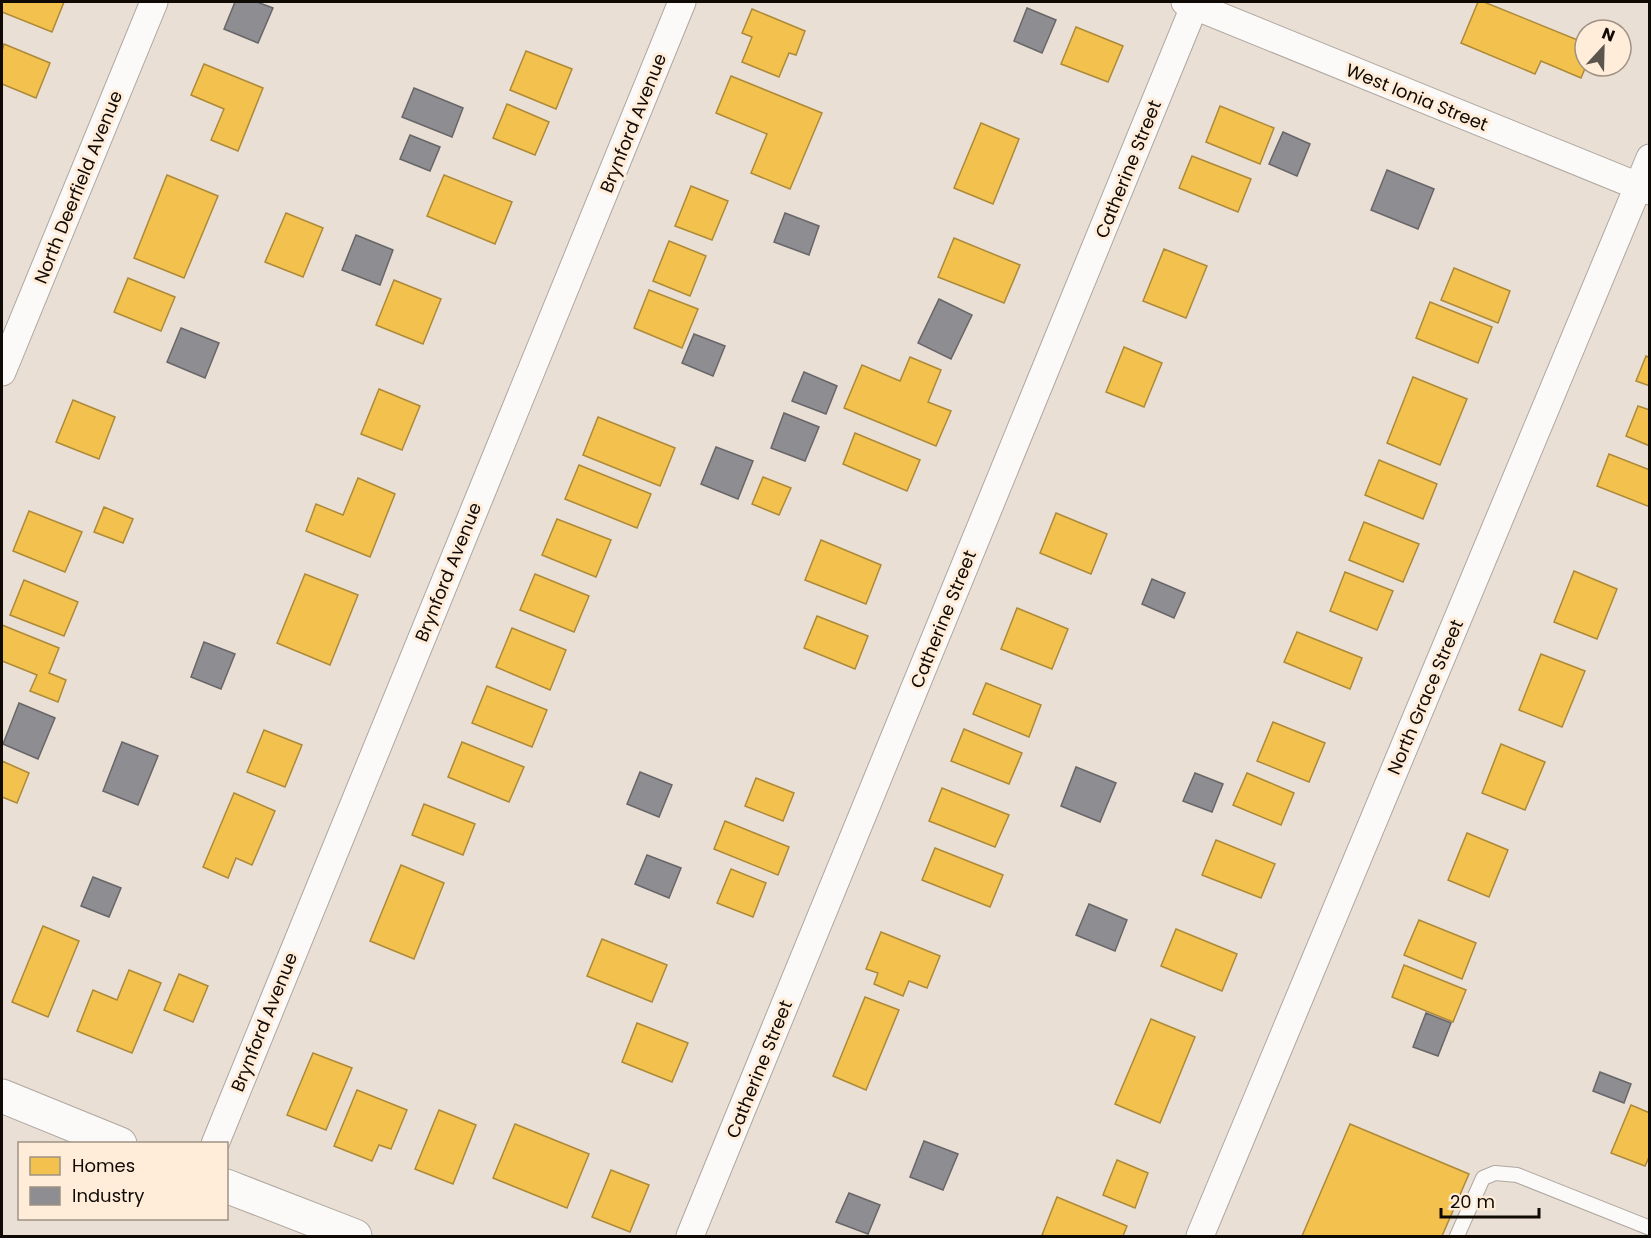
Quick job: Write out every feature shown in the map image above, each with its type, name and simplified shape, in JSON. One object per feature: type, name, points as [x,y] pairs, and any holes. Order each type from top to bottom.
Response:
[{"type":"street","name":"North Deerfield Avenue","points":[[2,372],[154,2]]},
{"type":"street","name":"Brynford Avenue","points":[[215,1142],[682,2]]},
{"type":"street","name":"West Ionia Street","points":[[1192,3],[1644,189]]},
{"type":"street","name":"Catherine Street","points":[[690,1236],[1192,3]]},
{"type":"street","name":"North Grace Street","points":[[1200,1236],[1644,189],[1650,158]]},
{"type":"street","points":[[2,1096],[117,1142]]},
{"type":"street","points":[[228,1187],[355,1236]]},
{"type":"lane","points":[[1457,1236],[1483,1178],[1495,1173],[1517,1175],[1650,1228]]},
{"type":"building: Homes","points":[[2,2],[64,2],[52,32],[2,12]]},
{"type":"building: Homes","points":[[1478,2],[1484,2],[1573,38],[1573,75],[1541,61],[1535,74],[1461,43]]},
{"type":"building: Homes","points":[[752,9],[805,31],[796,55],[789,53],[779,77],[742,62],[752,37],[742,33]]},
{"type":"building: Homes","points":[[1076,27],[1123,46],[1108,82],[1061,64]]},
{"type":"building: Homes","points":[[4,44],[50,63],[36,98],[2,84]]},
{"type":"building: Homes","points":[[526,51],[572,69],[556,109],[510,90]]},
{"type":"building: Homes","points":[[204,64],[263,88],[238,151],[211,140],[224,109],[191,95]]},
{"type":"building: Homes","points":[[731,76],[822,113],[790,189],[751,173],[767,134],[716,113]]},
{"type":"building: Homes","points":[[507,104],[549,122],[535,155],[493,138]]},
{"type":"building: Homes","points":[[1220,106],[1274,128],[1260,164],[1206,142]]},
{"type":"building: Homes","points":[[981,123],[1019,139],[993,204],[954,188]]},
{"type":"building: Homes","points":[[1192,156],[1251,179],[1238,212],[1179,188]]},
{"type":"building: Homes","points":[[167,175],[218,196],[184,278],[134,258]]},
{"type":"building: Homes","points":[[444,175],[512,202],[495,244],[427,216]]},
{"type":"building: Homes","points":[[691,186],[728,201],[712,240],[675,226]]},
{"type":"building: Homes","points":[[286,213],[323,228],[303,277],[265,262]]},
{"type":"building: Homes","points":[[954,238],[1020,265],[1004,303],[938,277]]},
{"type":"building: Homes","points":[[669,241],[706,256],[690,296],[653,281]]},
{"type":"building: Homes","points":[[1164,249],[1207,266],[1186,318],[1143,301]]},
{"type":"building: Homes","points":[[1454,268],[1510,291],[1498,323],[1441,300]]},
{"type":"building: Homes","points":[[128,278],[175,297],[161,331],[114,312]]},
{"type":"building: Homes","points":[[394,280],[441,299],[423,344],[376,325]]},
{"type":"building: Homes","points":[[649,290],[698,309],[682,348],[634,328]]},
{"type":"building: Homes","points":[[1430,302],[1492,327],[1478,363],[1416,338]]},
{"type":"building: Homes","points":[[1124,347],[1162,363],[1144,407],[1106,392]]},
{"type":"building: Homes","points":[[1646,356],[1650,358],[1650,386],[1636,381]]},
{"type":"building: Homes","points":[[910,357],[941,370],[928,402],[951,411],[936,446],[844,408],[862,365],[900,381]]},
{"type":"building: Homes","points":[[1413,377],[1467,399],[1440,465],[1387,443]]},
{"type":"building: Homes","points":[[379,389],[420,406],[402,450],[361,434]]},
{"type":"building: Homes","points":[[73,400],[115,417],[99,459],[56,442]]},
{"type":"building: Homes","points":[[1638,406],[1650,410],[1650,446],[1626,436]]},
{"type":"building: Homes","points":[[598,417],[675,448],[660,486],[583,455]]},
{"type":"building: Homes","points":[[855,433],[920,460],[907,491],[843,464]]},
{"type":"building: Homes","points":[[1609,454],[1650,470],[1650,507],[1597,486]]},
{"type":"building: Homes","points":[[1379,460],[1437,484],[1423,519],[1365,495]]},
{"type":"building: Homes","points":[[579,465],[651,494],[637,528],[565,499]]},
{"type":"building: Homes","points":[[763,477],[791,488],[779,515],[752,504]]},
{"type":"building: Homes","points":[[358,478],[395,494],[370,557],[306,531],[316,504],[343,515]]},
{"type":"building: Homes","points":[[104,507],[133,519],[123,543],[94,532]]},
{"type":"building: Homes","points":[[29,511],[82,532],[65,572],[13,551]]},
{"type":"building: Homes","points":[[1056,513],[1107,534],[1091,574],[1040,553]]},
{"type":"building: Homes","points":[[557,519],[611,540],[596,577],[542,555]]},
{"type":"building: Homes","points":[[1364,522],[1419,544],[1403,582],[1349,560]]},
{"type":"building: Homes","points":[[821,540],[881,565],[866,604],[805,580]]},
{"type":"building: Homes","points":[[1574,571],[1617,589],[1597,639],[1554,622]]},
{"type":"building: Homes","points":[[1345,572],[1393,591],[1377,630],[1330,611]]},
{"type":"building: Homes","points":[[305,574],[358,595],[330,665],[277,643]]},
{"type":"building: Homes","points":[[535,574],[589,596],[574,632],[520,610]]},
{"type":"building: Homes","points":[[24,580],[78,602],[64,636],[10,615]]},
{"type":"building: Homes","points":[[1017,608],[1068,629],[1052,669],[1001,649]]},
{"type":"building: Homes","points":[[817,616],[868,636],[855,669],[804,648]]},
{"type":"building: Homes","points":[[2,625],[59,648],[49,673],[66,680],[58,702],[30,691],[37,675],[2,661]]},
{"type":"building: Homes","points":[[512,628],[566,650],[550,690],[496,667]]},
{"type":"building: Homes","points":[[1297,632],[1362,658],[1350,689],[1284,662]]},
{"type":"building: Homes","points":[[1541,654],[1585,671],[1562,727],[1519,710]]},
{"type":"building: Homes","points":[[986,683],[1041,705],[1029,737],[973,714]]},
{"type":"building: Homes","points":[[487,686],[547,710],[532,747],[472,723]]},
{"type":"building: Homes","points":[[1273,722],[1325,743],[1309,782],[1257,761]]},
{"type":"building: Homes","points":[[964,729],[1022,753],[1009,784],[951,761]]},
{"type":"building: Homes","points":[[264,730],[302,745],[285,787],[247,772]]},
{"type":"building: Homes","points":[[462,742],[524,767],[509,802],[448,777]]},
{"type":"building: Homes","points":[[1501,744],[1545,762],[1525,810],[1482,793]]},
{"type":"building: Homes","points":[[2,761],[29,773],[17,803],[2,797]]},
{"type":"building: Homes","points":[[1247,773],[1294,793],[1281,825],[1233,805]]},
{"type":"building: Homes","points":[[756,778],[794,793],[783,821],[745,806]]},
{"type":"building: Homes","points":[[942,788],[1009,815],[995,847],[929,821]]},
{"type":"building: Homes","points":[[234,793],[275,811],[252,865],[236,858],[228,878],[203,867]]},
{"type":"building: Homes","points":[[424,804],[475,824],[463,855],[412,835]]},
{"type":"building: Homes","points":[[725,821],[789,847],[778,875],[714,849]]},
{"type":"building: Homes","points":[[1467,833],[1508,850],[1489,897],[1448,880]]},
{"type":"building: Homes","points":[[1216,840],[1275,864],[1261,898],[1202,875]]},
{"type":"building: Homes","points":[[935,848],[1003,875],[990,907],[922,880]]},
{"type":"building: Homes","points":[[401,865],[444,883],[414,959],[370,941]]},
{"type":"building: Homes","points":[[731,869],[766,883],[753,917],[717,903]]},
{"type":"building: Homes","points":[[1419,920],[1476,943],[1462,979],[1404,955]]},
{"type":"building: Homes","points":[[43,926],[79,941],[48,1017],[12,1002]]},
{"type":"building: Homes","points":[[1176,929],[1237,954],[1222,991],[1161,966]]},
{"type":"building: Homes","points":[[881,932],[940,956],[927,988],[909,981],[903,996],[874,984],[878,973],[866,969]]},
{"type":"building: Homes","points":[[602,939],[667,965],[652,1002],[587,976]]},
{"type":"building: Homes","points":[[1404,965],[1466,990],[1453,1022],[1392,997]]},
{"type":"building: Homes","points":[[129,970],[161,983],[132,1053],[77,1031],[93,990],[117,1000]]},
{"type":"building: Homes","points":[[179,974],[208,986],[193,1022],[164,1010]]},
{"type":"building: Homes","points":[[865,997],[899,1010],[866,1090],[833,1076]]},
{"type":"building: Homes","points":[[1151,1019],[1195,1037],[1160,1123],[1115,1104]]},
{"type":"building: Homes","points":[[637,1023],[688,1043],[672,1082],[622,1062]]},
{"type":"building: Homes","points":[[313,1053],[352,1068],[326,1130],[287,1115]]},
{"type":"building: Homes","points":[[357,1090],[407,1110],[391,1149],[379,1145],[372,1161],[334,1146]]},
{"type":"building: Homes","points":[[1631,1105],[1650,1113],[1650,1155],[1645,1166],[1611,1153]]},
{"type":"building: Homes","points":[[439,1110],[476,1125],[453,1184],[415,1169]]},
{"type":"building: Homes","points":[[515,1124],[589,1154],[567,1208],[493,1178]]},
{"type":"building: Homes","points":[[1350,1124],[1469,1174],[1442,1236],[1302,1236]]},
{"type":"building: Homes","points":[[1117,1160],[1148,1173],[1135,1208],[1103,1195]]},
{"type":"building: Homes","points":[[611,1170],[649,1185],[630,1232],[592,1217]]},
{"type":"building: Homes","points":[[1057,1197],[1127,1226],[1123,1236],[1042,1235]]},
{"type":"building: Industry","points":[[235,2],[257,2],[273,8],[258,43],[224,29]]},
{"type":"building: Industry","points":[[1027,8],[1056,20],[1042,53],[1014,41]]},
{"type":"building: Industry","points":[[414,88],[463,108],[452,137],[402,117]]},
{"type":"building: Industry","points":[[1283,132],[1310,144],[1297,176],[1269,164]]},
{"type":"building: Industry","points":[[410,135],[440,147],[430,171],[400,159]]},
{"type":"building: Industry","points":[[1387,170],[1434,189],[1418,229],[1371,210]]},
{"type":"building: Industry","points":[[785,213],[819,226],[809,255],[774,242]]},
{"type":"building: Industry","points":[[356,235],[393,250],[380,285],[342,270]]},
{"type":"building: Industry","points":[[939,299],[972,315],[951,359],[918,343]]},
{"type":"building: Industry","points":[[181,328],[219,343],[205,378],[167,362]]},
{"type":"building: Industry","points":[[694,334],[725,346],[713,376],[682,363]]},
{"type":"building: Industry","points":[[804,372],[837,386],[826,414],[792,401]]},
{"type":"building: Industry","points":[[784,413],[819,427],[805,461],[771,448]]},
{"type":"building: Industry","points":[[716,447],[753,461],[738,499],[701,484]]},
{"type":"building: Industry","points":[[1152,579],[1185,593],[1174,618],[1142,604]]},
{"type":"building: Industry","points":[[204,642],[235,654],[221,689],[191,677]]},
{"type":"building: Industry","points":[[19,703],[55,718],[38,759],[3,744]]},
{"type":"building: Industry","points":[[122,742],[158,756],[138,805],[103,791]]},
{"type":"building: Industry","points":[[1076,767],[1116,783],[1100,822],[1061,806]]},
{"type":"building: Industry","points":[[640,772],[672,785],[659,817],[627,804]]},
{"type":"building: Industry","points":[[1195,773],[1223,784],[1212,812],[1183,801]]},
{"type":"building: Industry","points":[[647,855],[681,868],[669,898],[635,884]]},
{"type":"building: Industry","points":[[93,877],[121,888],[109,917],[81,906]]},
{"type":"building: Industry","points":[[1089,904],[1127,920],[1115,951],[1076,935]]},
{"type":"building: Industry","points":[[1426,1013],[1451,1023],[1438,1056],[1413,1047]]},
{"type":"building: Industry","points":[[1600,1072],[1631,1084],[1624,1103],[1593,1091]]},
{"type":"building: Industry","points":[[924,1141],[958,1154],[943,1190],[910,1177]]},
{"type":"building: Industry","points":[[849,1193],[880,1205],[868,1234],[836,1222]]}]
